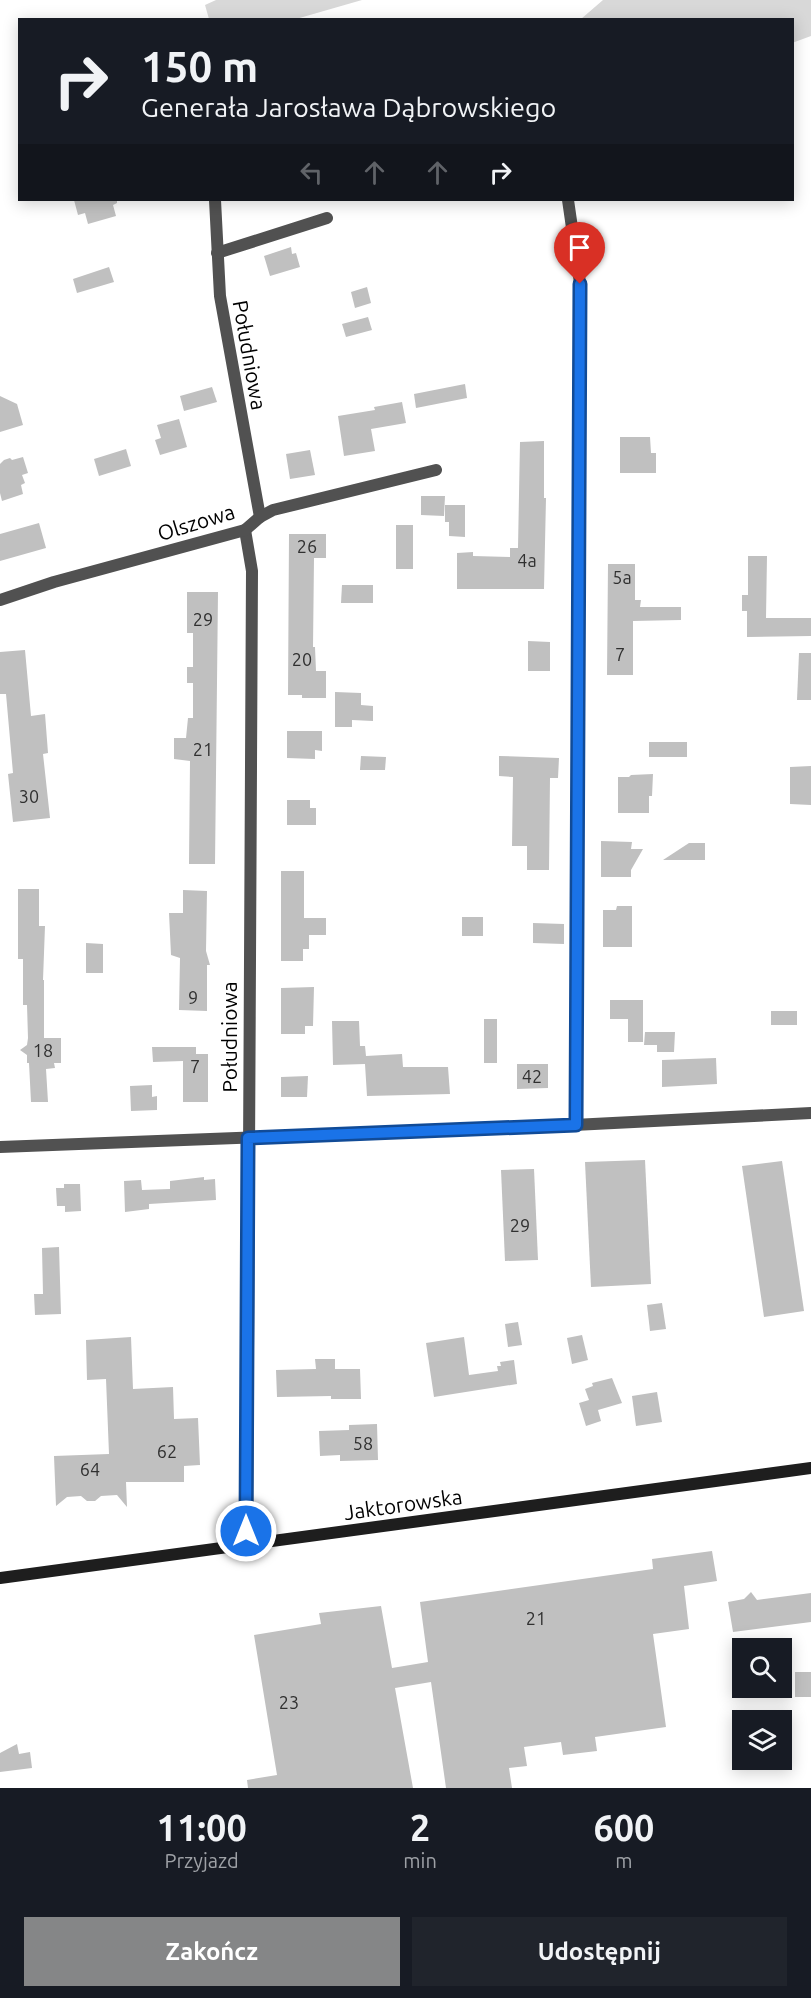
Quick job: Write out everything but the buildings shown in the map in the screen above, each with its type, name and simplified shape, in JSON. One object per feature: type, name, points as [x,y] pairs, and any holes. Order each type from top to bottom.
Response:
[{"type":"main road","name":"Jaktorowska","points":[[0,1574],[247,1545],[811,1468]]},
{"type":"street","name":"Południowa","points":[[215,201],[220,296],[260,517]]},
{"type":"street","points":[[568,201],[580,284],[576,1125]]},
{"type":"street","points":[[217,253],[327,218]]},
{"type":"street","name":"Olszowa","points":[[0,600],[54,582],[245,530],[260,517],[273,510],[436,470]]},
{"type":"street","name":"Południowa","points":[[245,530],[252,571],[247,1545]]},
{"type":"street","points":[[0,1147],[576,1125],[811,1113]]},
{"type":"shaded area","points":[[216,0],[362,0],[299,18],[209,18],[205,5]]},
{"type":"shaded area","points":[[603,0],[811,0],[811,36],[794,42],[794,18],[582,18]]},
{"type":"route","points":[[246,1531],[248,1138],[576,1125],[580,284]]}]
